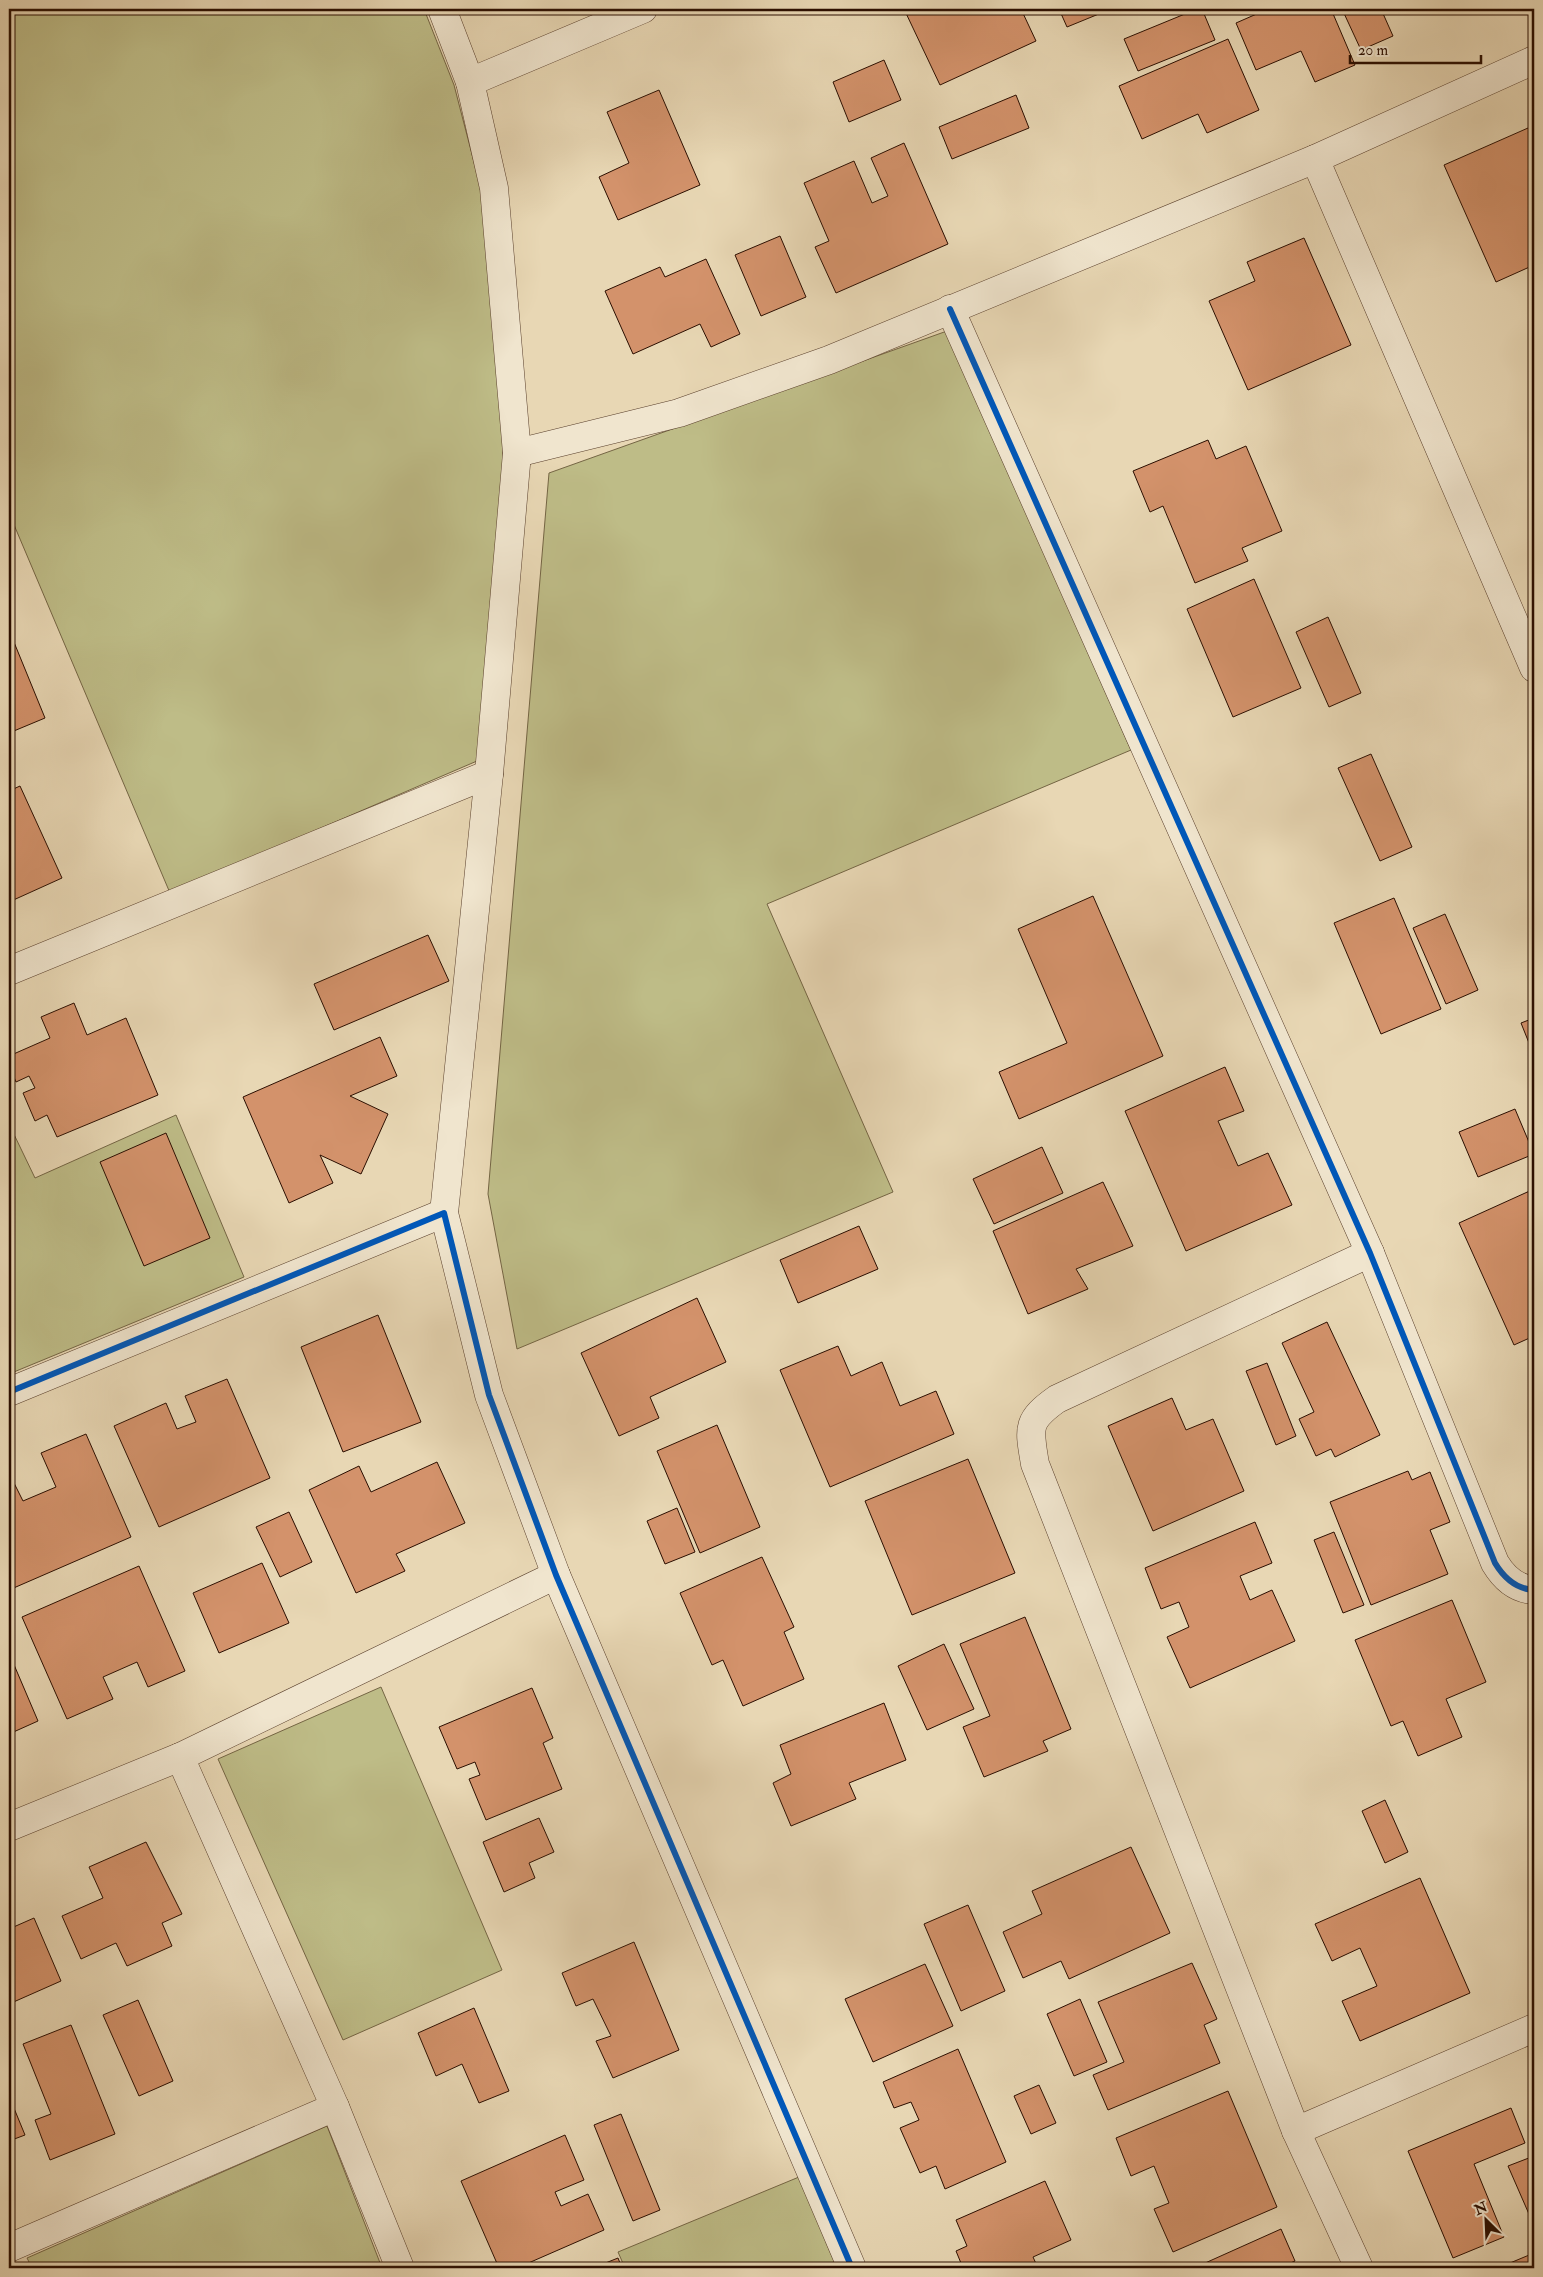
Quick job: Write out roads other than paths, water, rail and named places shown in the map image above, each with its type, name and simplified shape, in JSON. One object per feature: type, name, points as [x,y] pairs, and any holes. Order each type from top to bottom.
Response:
[{"type":"street","points":[[442,9],[470,82],[494,188],[517,453],[490,774],[444,1213],[489,1395],[556,1575],[852,2268]]},
{"type":"street","points":[[470,82],[643,9]]},
{"type":"street","points":[[517,453],[678,413],[830,360],[1315,159],[1534,60]]},
{"type":"street","points":[[1315,159],[1534,668]]},
{"type":"street","points":[[950,309],[1370,1253],[1495,1562],[1503,1575],[1516,1585],[1534,1590]]},
{"type":"street","points":[[9,971],[490,774]]},
{"type":"street","points":[[9,1392],[444,1213]]},
{"type":"street","points":[[1359,2268],[1296,2131],[1035,1464],[1030,1432],[1038,1412],[1057,1399],[1370,1253]]},
{"type":"street","points":[[9,1827],[180,1757],[556,1575]]},
{"type":"street","points":[[180,1757],[335,2107],[400,2268]]},
{"type":"street","points":[[1296,2131],[1534,2028]]},
{"type":"street","points":[[9,2248],[335,2107]]}]
